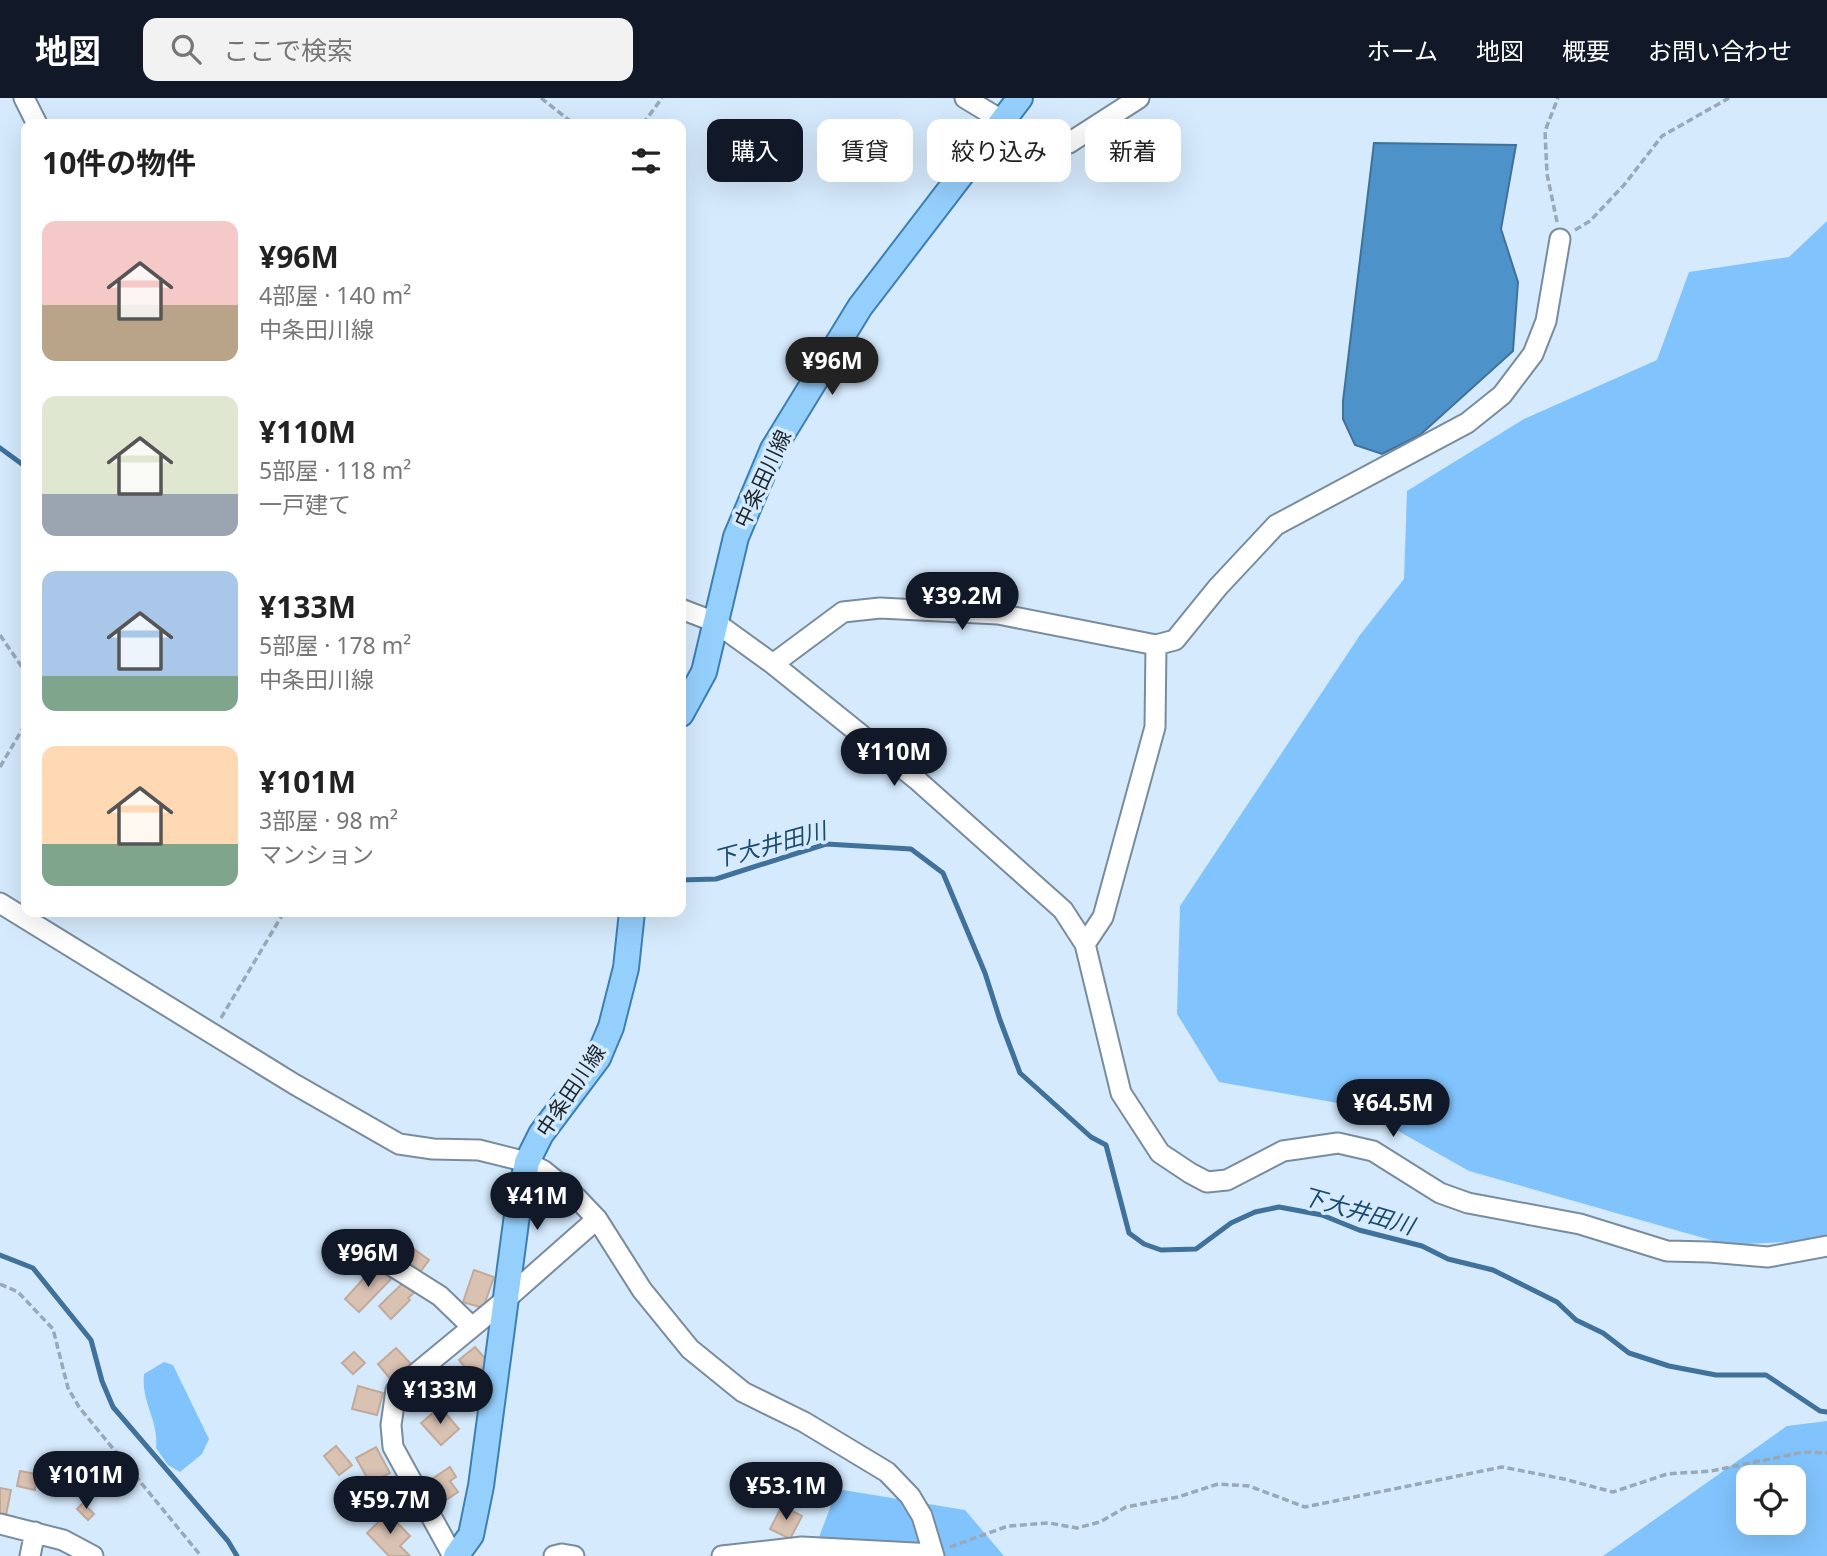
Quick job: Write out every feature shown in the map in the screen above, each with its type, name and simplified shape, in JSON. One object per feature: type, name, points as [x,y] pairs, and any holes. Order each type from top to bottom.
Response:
[{"type":"main road","name":"中条田川線","points":[[1004,119],[1019,99]]},
{"type":"main road","name":"中条田川線","points":[[686,705],[704,672],[736,537],[773,449],[860,307],[956,182]]},
{"type":"main road","name":"中条田川線","points":[[454,1556],[471,1535],[481,1486],[505,1300],[527,1162],[541,1134],[598,1058],[607,1037],[626,968],[631,917]]},
{"type":"street","points":[[24,98],[34,119]]},
{"type":"street","points":[[965,98],[1000,119]]},
{"type":"street","points":[[1071,142],[1139,98]]},
{"type":"street","points":[[773,664],[843,612],[880,608],[998,614],[1156,645],[1174,640],[1218,587],[1276,525],[1466,423],[1502,395],[1533,354],[1546,321],[1560,239]]},
{"type":"street","points":[[686,611],[715,622],[773,664],[916,779],[1063,910],[1085,944],[1121,1093],[1160,1153],[1207,1182],[1227,1180],[1283,1151],[1338,1143],[1373,1151],[1440,1193],[1468,1203],[1580,1224],[1667,1251],[1768,1257],[1827,1246]]},
{"type":"street","points":[[1085,944],[1103,917],[1156,727],[1156,645]]},
{"type":"street","points":[[0,903],[21,916]]},
{"type":"street","points":[[23,917],[337,1110],[400,1144],[433,1149],[479,1150],[527,1162],[544,1171],[576,1196],[597,1219],[642,1290],[690,1349],[743,1392],[804,1422],[887,1472],[910,1496],[922,1516],[934,1555],[802,1547],[722,1556]]},
{"type":"street","points":[[454,1556],[393,1447],[391,1425],[396,1390],[597,1219]]},
{"type":"street","points":[[383,1260],[440,1296],[472,1327]]},
{"type":"street","points":[[0,1524],[63,1540],[93,1556]]},
{"type":"street","points":[[30,1556],[35,1532]]},
{"type":"street","points":[[554,1556],[574,1556]]},
{"type":"path","points":[[541,98],[568,119]]},
{"type":"path","points":[[647,119],[662,98]]},
{"type":"path","points":[[1558,98],[1545,131],[1547,174],[1560,239],[1590,221],[1624,185],[1662,136],[1729,98]]},
{"type":"path","points":[[0,635],[21,666]]},
{"type":"path","points":[[0,767],[21,731]]},
{"type":"path","points":[[212,1033],[282,917]]},
{"type":"path","points":[[0,1284],[18,1292],[52,1329],[68,1388],[79,1406],[201,1556]]},
{"type":"path","points":[[934,1555],[1008,1525],[1049,1523],[1077,1528],[1100,1522],[1126,1507],[1178,1497],[1218,1484],[1249,1486],[1305,1507],[1502,1467],[1613,1492],[1667,1474],[1711,1471],[1804,1452],[1827,1453]]},
{"type":"shaded area","points":[[1374,143],[1516,145],[1501,229],[1518,282],[1513,351],[1420,435],[1382,454],[1355,445],[1343,419]]},
{"type":"shaded area","points":[[1827,221],[1827,1240],[1728,1245],[1469,1171],[1354,1106],[1219,1082],[1177,1014],[1180,906],[1360,635],[1404,579],[1407,491],[1524,419],[1657,360],[1689,272],[1789,257]]},
{"type":"shaded area","points":[[164,1362],[173,1365],[209,1439],[202,1454],[180,1472],[168,1465],[156,1448],[155,1429],[145,1394],[144,1374]]},
{"type":"shaded area","points":[[1827,1421],[1827,1556],[1603,1556],[1787,1426]]},
{"type":"shaded area","points":[[837,1489],[965,1510],[1004,1556],[812,1556]]},
{"type":"building","points":[[414,1249],[429,1260],[421,1271],[406,1261]]},
{"type":"building","points":[[376,1265],[391,1279],[359,1312],[345,1299]]},
{"type":"building","points":[[474,1270],[494,1277],[483,1308],[463,1302]]},
{"type":"building","points":[[405,1281],[415,1292],[391,1319],[379,1306]]},
{"type":"building","points":[[475,1347],[489,1363],[472,1376],[459,1360]]},
{"type":"building","points":[[396,1348],[411,1364],[392,1381],[378,1364]]},
{"type":"building","points":[[354,1352],[365,1363],[353,1374],[342,1363]]},
{"type":"building","points":[[455,1369],[470,1389],[451,1404],[435,1383]]},
{"type":"building","points":[[358,1386],[383,1393],[377,1415],[352,1409]]},
{"type":"building","points":[[440,1407],[459,1429],[441,1445],[421,1423]]},
{"type":"building","points":[[336,1446],[352,1465],[339,1475],[324,1456]]},
{"type":"building","points":[[376,1447],[390,1473],[370,1483],[356,1458]]},
{"type":"building","points":[[450,1467],[456,1477],[450,1481],[458,1492],[443,1502],[429,1481]]},
{"type":"building","points":[[20,1471],[37,1474],[35,1490],[17,1486]]},
{"type":"building","points":[[0,1488],[11,1490],[6,1515],[0,1514]]},
{"type":"building","points":[[83,1503],[94,1514],[88,1520],[77,1509]]},
{"type":"building","points":[[782,1506],[802,1516],[790,1539],[770,1529]]},
{"type":"building","points":[[388,1513],[410,1536],[400,1546],[410,1556],[389,1556],[367,1533]]},
{"type":"waterway","name":"下大井田川","points":[[0,448],[21,463]]},
{"type":"waterway","name":"下大井田川","points":[[686,880],[716,879],[826,844],[911,849],[943,873],[985,973],[1020,1073],[1091,1137],[1106,1145],[1129,1233],[1144,1244],[1161,1250],[1196,1249],[1231,1223],[1255,1212],[1279,1207],[1322,1215],[1359,1230],[1422,1246],[1448,1259],[1493,1270],[1557,1302],[1576,1320],[1603,1333],[1629,1353],[1669,1366],[1716,1375],[1766,1375],[1820,1411],[1827,1412]]},
{"type":"waterway","points":[[0,1255],[33,1268],[91,1340],[102,1381],[113,1407],[228,1541],[237,1556]]}]
